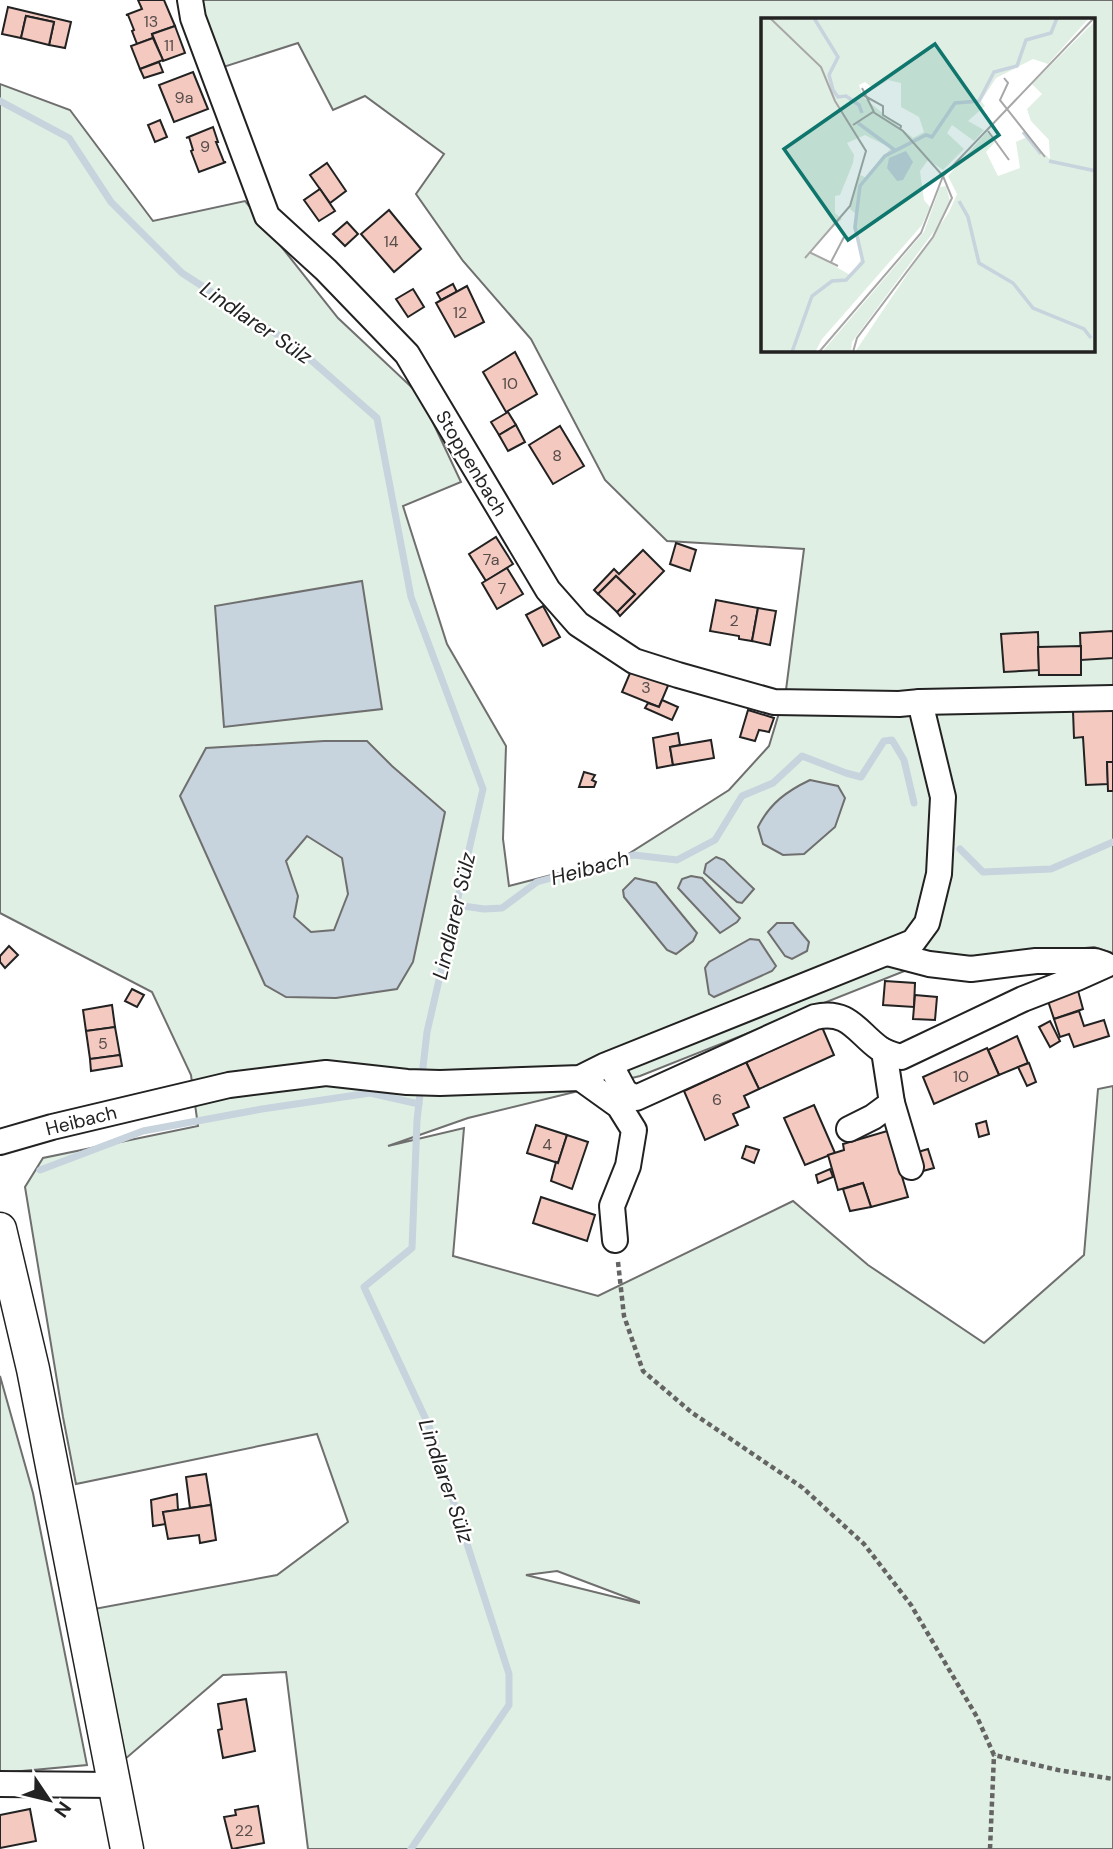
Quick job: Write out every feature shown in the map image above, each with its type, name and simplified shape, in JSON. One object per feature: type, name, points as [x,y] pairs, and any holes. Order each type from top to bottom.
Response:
[{"type":"main road","points":[[0,1228],[33,1369],[127,1849]]},
{"type":"street","name":"Stoppenbach","points":[[190,0],[193,18],[267,216],[326,270],[407,354],[548,590],[578,624],[634,660],[774,702],[920,702]]},
{"type":"street","points":[[920,702],[1113,698]]},
{"type":"street","name":"Heibach","points":[[0,1142],[229,1085],[326,1073],[440,1083],[580,1078],[913,943],[927,923],[939,874],[943,797],[920,702]]},
{"type":"street","points":[[887,953],[929,964],[971,969],[1036,961],[1095,961],[1109,966]]},
{"type":"street","points":[[610,1064],[625,1092],[636,1098],[815,1017],[829,1014],[858,1028],[881,1050],[901,1057],[1023,999],[1109,966]]},
{"type":"street","points":[[884,1051],[892,1103],[911,1167]]},
{"type":"street","points":[[580,1078],[619,1106],[634,1130],[628,1166],[612,1206],[615,1240]]},
{"type":"street","points":[[849,1129],[873,1117],[892,1103]]},
{"type":"street","points":[[0,1784],[113,1773]]},
{"type":"path","points":[[615,1240],[624,1316],[643,1371],[691,1412],[803,1488],[864,1544],[911,1605],[977,1717],[994,1755],[990,1849]]},
{"type":"path","points":[[994,1755],[1113,1779]]},
{"type":"green space","points":[[199,0],[1113,0],[1113,953],[1094,947],[917,966],[640,1076],[468,1118],[388,1146],[464,1128],[453,1256],[598,1296],[793,1201],[868,1265],[984,1343],[1084,1255],[1098,1089],[1113,1086],[1113,1849],[308,1849],[286,1672],[223,1675],[124,1760],[94,1609],[277,1575],[348,1522],[317,1434],[76,1484],[25,1187],[43,1158],[198,1126],[191,1075],[152,992],[0,913],[0,84],[70,110],[153,221],[245,201],[338,318],[420,395],[461,482],[403,506],[447,644],[506,746],[503,839],[509,886],[625,856],[729,790],[769,746],[786,690],[804,549],[667,541],[605,480],[531,339],[463,261],[416,194],[444,154],[365,96],[333,110],[298,43],[211,71]],"holes":[[[557,1571],[639,1603],[526,1575]]]},
{"type":"green space","points":[[0,1376],[33,1493],[87,1765],[0,1773]]},
{"type":"shaded area","points":[[362,581],[382,709],[224,727],[215,606]]},
{"type":"shaded area","points":[[367,741],[445,812],[413,962],[397,989],[336,998],[286,997],[265,985],[180,796],[206,748]],"holes":[[[307,836],[342,858],[348,894],[334,930],[311,932],[294,917],[298,896],[286,861]]]},
{"type":"shaded area","points":[[810,780],[838,786],[845,798],[835,827],[804,854],[783,855],[763,844],[758,827],[780,799]]},
{"type":"shaded area","points":[[716,857],[724,860],[754,889],[742,903],[737,902],[704,873],[706,864]]},
{"type":"shaded area","points":[[691,876],[702,878],[740,918],[737,922],[720,933],[678,888],[682,879]]},
{"type":"shaded area","points":[[635,878],[656,883],[697,933],[693,941],[676,954],[667,950],[624,897],[623,890]]},
{"type":"shaded area","points":[[777,923],[793,923],[809,942],[807,951],[792,959],[785,956],[768,932]]},
{"type":"shaded area","points":[[750,939],[759,940],[776,966],[772,971],[714,997],[709,994],[705,968],[709,962]]},
{"type":"building","points":[[138,0],[164,0],[175,26],[152,34],[153,38],[137,44],[132,31],[134,30],[126,15],[142,9]]},
{"type":"building","points":[[8,7],[71,22],[65,48],[49,45],[54,22],[26,16],[21,38],[2,34]]},
{"type":"building","points":[[26,16],[54,22],[49,45],[21,38]]},
{"type":"building","points":[[175,26],[185,53],[163,61],[152,34]]},
{"type":"building","points":[[153,38],[163,60],[140,69],[131,46]]},
{"type":"building","points":[[159,62],[163,72],[144,78],[140,69]]},
{"type":"building","points":[[193,72],[208,109],[174,122],[159,85]]},
{"type":"building","points":[[160,120],[167,137],[155,142],[148,125]]},
{"type":"building","points":[[213,127],[216,142],[226,162],[199,172],[189,137],[186,138]]},
{"type":"building","points":[[327,163],[346,191],[330,203],[310,175]]},
{"type":"building","points":[[320,189],[335,211],[319,221],[304,200]]},
{"type":"building","points":[[389,210],[421,249],[394,272],[361,234]]},
{"type":"building","points":[[347,222],[358,234],[345,246],[333,234]]},
{"type":"building","points":[[453,284],[457,292],[441,300],[437,293]]},
{"type":"building","points":[[467,286],[484,322],[455,337],[436,303]]},
{"type":"building","points":[[413,289],[424,307],[408,317],[396,299]]},
{"type":"building","points":[[515,352],[537,394],[506,412],[483,372]]},
{"type":"building","points":[[508,412],[516,425],[499,435],[491,422]]},
{"type":"building","points":[[516,425],[525,442],[508,451],[499,435]]},
{"type":"building","points":[[560,426],[584,466],[553,484],[529,445]]},
{"type":"building","points":[[496,537],[513,564],[486,581],[469,554]]},
{"type":"building","points":[[676,543],[696,550],[690,571],[670,564]]},
{"type":"building","points":[[643,550],[664,571],[620,616],[617,612],[635,594],[616,576],[598,594],[594,590],[614,569],[619,574]]},
{"type":"building","points":[[507,568],[523,594],[497,609],[482,583]]},
{"type":"building","points":[[616,576],[635,594],[617,612],[598,594]]},
{"type":"building","points":[[716,600],[758,608],[752,641],[710,631]]},
{"type":"building","points":[[543,606],[560,637],[543,646],[526,615]]},
{"type":"building","points":[[758,608],[776,611],[770,645],[752,641]]},
{"type":"building","points":[[1113,631],[1113,658],[1081,660],[1080,633]]},
{"type":"building","points":[[1038,632],[1039,670],[1004,672],[1001,634]]},
{"type":"building","points":[[1081,646],[1081,675],[1039,675],[1038,647]]},
{"type":"building","points":[[633,666],[670,681],[659,707],[622,692]]},
{"type":"building","points":[[662,700],[678,707],[672,720],[645,708],[648,703],[659,707]]},
{"type":"building","points":[[1113,709],[1113,762],[1107,762],[1108,784],[1086,785],[1083,737],[1074,738],[1073,711]]},
{"type":"building","points":[[748,710],[774,718],[769,732],[759,730],[755,741],[740,737]]},
{"type":"building","points":[[678,733],[680,745],[670,747],[673,765],[657,768],[653,738]]},
{"type":"building","points":[[711,740],[714,758],[673,765],[670,747]]},
{"type":"building","points":[[1107,762],[1113,762],[1113,791],[1108,791]]},
{"type":"building","points":[[584,772],[595,775],[592,780],[596,782],[594,787],[579,787]]},
{"type":"building","points":[[9,946],[18,955],[5,968],[0,962],[0,956]]},
{"type":"building","points":[[885,981],[915,983],[914,1007],[883,1005]]},
{"type":"building","points":[[1077,987],[1083,1009],[1054,1019],[1046,995]]},
{"type":"building","points":[[132,989],[144,995],[137,1007],[125,1001]]},
{"type":"building","points":[[915,995],[937,997],[935,1020],[913,1019]]},
{"type":"building","points":[[112,1005],[115,1027],[86,1031],[83,1010]]},
{"type":"building","points":[[1079,1011],[1084,1026],[1104,1020],[1109,1036],[1074,1047],[1069,1034],[1060,1037],[1054,1019]]},
{"type":"building","points":[[1050,1021],[1060,1041],[1050,1047],[1039,1027]]},
{"type":"building","points":[[115,1027],[120,1055],[90,1059],[86,1031]]},
{"type":"building","points":[[822,1027],[834,1055],[759,1089],[746,1062],[764,1054],[762,1050],[769,1047],[771,1051]]},
{"type":"building","points":[[1017,1036],[1028,1063],[999,1075],[988,1050]]},
{"type":"building","points":[[987,1048],[999,1075],[934,1104],[923,1077]]},
{"type":"building","points":[[120,1055],[122,1066],[91,1071],[90,1059]]},
{"type":"building","points":[[746,1062],[759,1089],[744,1096],[749,1107],[733,1114],[738,1125],[705,1140],[684,1091]]},
{"type":"building","points":[[1029,1063],[1036,1082],[1027,1086],[1018,1067]]},
{"type":"building","points":[[814,1105],[835,1153],[805,1165],[784,1118]]},
{"type":"building","points":[[986,1121],[989,1134],[979,1137],[976,1124]]},
{"type":"building","points":[[536,1125],[567,1135],[558,1163],[527,1153]]},
{"type":"building","points":[[894,1129],[908,1197],[871,1207],[863,1183],[838,1190],[828,1155],[844,1150],[843,1144]]},
{"type":"building","points":[[567,1135],[588,1142],[572,1189],[551,1181]]},
{"type":"building","points":[[746,1146],[759,1150],[754,1163],[742,1158]]},
{"type":"building","points":[[928,1149],[934,1168],[923,1171],[918,1152]]},
{"type":"building","points":[[830,1169],[833,1177],[818,1183],[816,1175]]},
{"type":"building","points":[[863,1183],[871,1207],[850,1211],[843,1189]]},
{"type":"building","points":[[541,1197],[595,1215],[587,1241],[533,1223]]},
{"type":"building","points":[[206,1474],[211,1505],[190,1508],[186,1477]]},
{"type":"building","points":[[177,1494],[178,1510],[163,1512],[166,1524],[153,1526],[151,1500]]},
{"type":"building","points":[[211,1505],[216,1540],[200,1543],[199,1535],[168,1539],[163,1512]]},
{"type":"building","points":[[246,1699],[255,1751],[223,1758],[218,1730],[222,1729],[218,1704]]},
{"type":"building","points":[[258,1806],[264,1843],[232,1849],[224,1817],[236,1815],[235,1810]]},
{"type":"building","points":[[30,1809],[36,1841],[0,1848],[0,1815]]},
{"type":"waterway","name":"Lindlarer Sülz","points":[[0,101],[69,138],[111,202],[182,273],[295,346],[377,418],[411,597],[483,789],[427,1032],[417,1120],[412,1248],[364,1287],[429,1426],[509,1674],[509,1705],[411,1849]]},
{"type":"waterway","name":"Heibach","points":[[456,905],[484,909],[502,908],[537,882],[634,855],[677,860],[715,840],[742,796],[773,783],[802,756],[861,777],[884,741],[892,740],[904,760],[914,803]]},
{"type":"waterway","name":"Heibach","points":[[960,849],[983,872],[1051,869],[1113,842]]},
{"type":"waterway","points":[[40,1170],[143,1131],[262,1109],[370,1093],[419,1104]]}]
